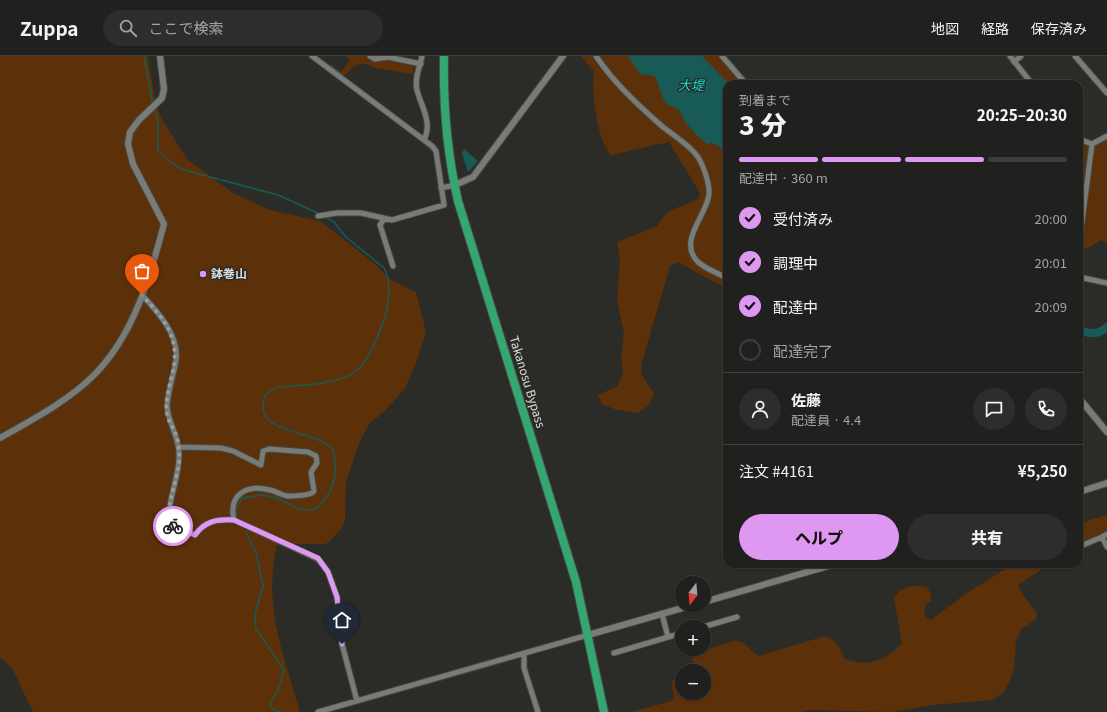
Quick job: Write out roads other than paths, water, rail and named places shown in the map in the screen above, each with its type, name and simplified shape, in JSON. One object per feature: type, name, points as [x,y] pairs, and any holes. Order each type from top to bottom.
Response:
[{"type":"highway","name":"Takanosu Bypass","points":[[444,56],[445,112],[455,185],[576,582],[604,712]]},
{"type":"street","points":[[0,438],[51,408],[93,375],[112,352],[128,326],[142,295],[153,265],[164,224],[133,164],[128,144],[130,132],[139,120],[162,98],[164,89],[160,56]]},
{"type":"street","points":[[312,56],[424,140],[436,151],[444,205],[392,220],[361,213],[337,213],[318,216]]},
{"type":"street","points":[[370,56],[375,59],[388,57],[421,64]]},
{"type":"street","points":[[422,56],[416,82],[427,124],[427,132],[424,140]]},
{"type":"street","points":[[441,188],[455,185],[473,177],[563,56]]},
{"type":"street","points":[[596,56],[613,78],[639,105],[698,157],[709,193],[705,209],[694,228],[690,241],[691,249],[696,260],[703,266],[723,276]]},
{"type":"street","points":[[722,56],[743,80]]},
{"type":"street","points":[[1010,56],[1029,80]]},
{"type":"street","points":[[1014,62],[1021,56]]},
{"type":"street","points":[[1075,56],[1107,93]]},
{"type":"street","points":[[1083,141],[1092,144],[1107,136]]},
{"type":"street","points":[[1083,214],[1092,144]]},
{"type":"street","points":[[384,219],[380,225],[393,266]]},
{"type":"street","points":[[1083,278],[1107,283]]},
{"type":"street","points":[[142,295],[159,312],[174,342],[176,361],[167,406],[167,415],[178,440],[179,447],[178,466],[169,500],[169,524],[177,529],[195,535],[201,527],[209,522],[223,519],[234,520],[318,558],[328,572],[337,597],[342,644],[357,701]]},
{"type":"street","points":[[1083,403],[1107,432]]},
{"type":"street","points":[[179,447],[221,448],[233,451],[261,465],[263,451],[269,449],[308,452],[316,456],[317,463],[311,472],[314,490],[312,493],[286,496],[270,490],[258,488],[241,492],[233,504],[234,520]]},
{"type":"street","points":[[1083,491],[1107,483]]},
{"type":"street","points":[[1083,546],[1104,536],[1107,547]]},
{"type":"street","points":[[711,600],[821,568]]},
{"type":"street","points":[[318,712],[675,610]]},
{"type":"street","points":[[662,614],[668,637]]},
{"type":"street","points":[[711,625],[737,617]]},
{"type":"street","points":[[614,653],[675,635]]},
{"type":"street","points":[[524,654],[524,668],[538,712]]},
{"type":"water","name":"大堤","points":[[628,56],[702,56],[725,80],[723,80],[723,149],[713,143],[707,144],[695,134],[684,120],[680,111],[665,103],[655,76],[640,74]]},
{"type":"water","points":[[464,149],[478,161],[468,172],[462,153]]},
{"type":"waterway","points":[[144,56],[153,105]]},
{"type":"waterway","points":[[154,108],[158,120],[158,151],[173,164],[184,170],[278,195],[320,214]]},
{"type":"waterway","points":[[237,515],[236,509],[242,498],[262,495],[277,498],[299,509],[314,510],[321,504],[331,490],[334,482],[335,465],[332,448],[316,439],[288,430],[272,422],[266,417],[264,412],[263,403],[265,396],[270,391],[277,388],[326,382],[352,374],[361,366],[369,355],[376,342],[385,316],[389,288],[384,268],[346,237],[334,222],[325,217]]},
{"type":"waterway","points":[[1083,331],[1097,333],[1107,327]]},
{"type":"waterway","points":[[246,532],[256,553],[263,586],[255,614],[256,629],[284,670],[278,690],[270,704],[274,710],[281,712]]},
{"type":"place","name":"鉢巻山","points":[[203,274]]}]
